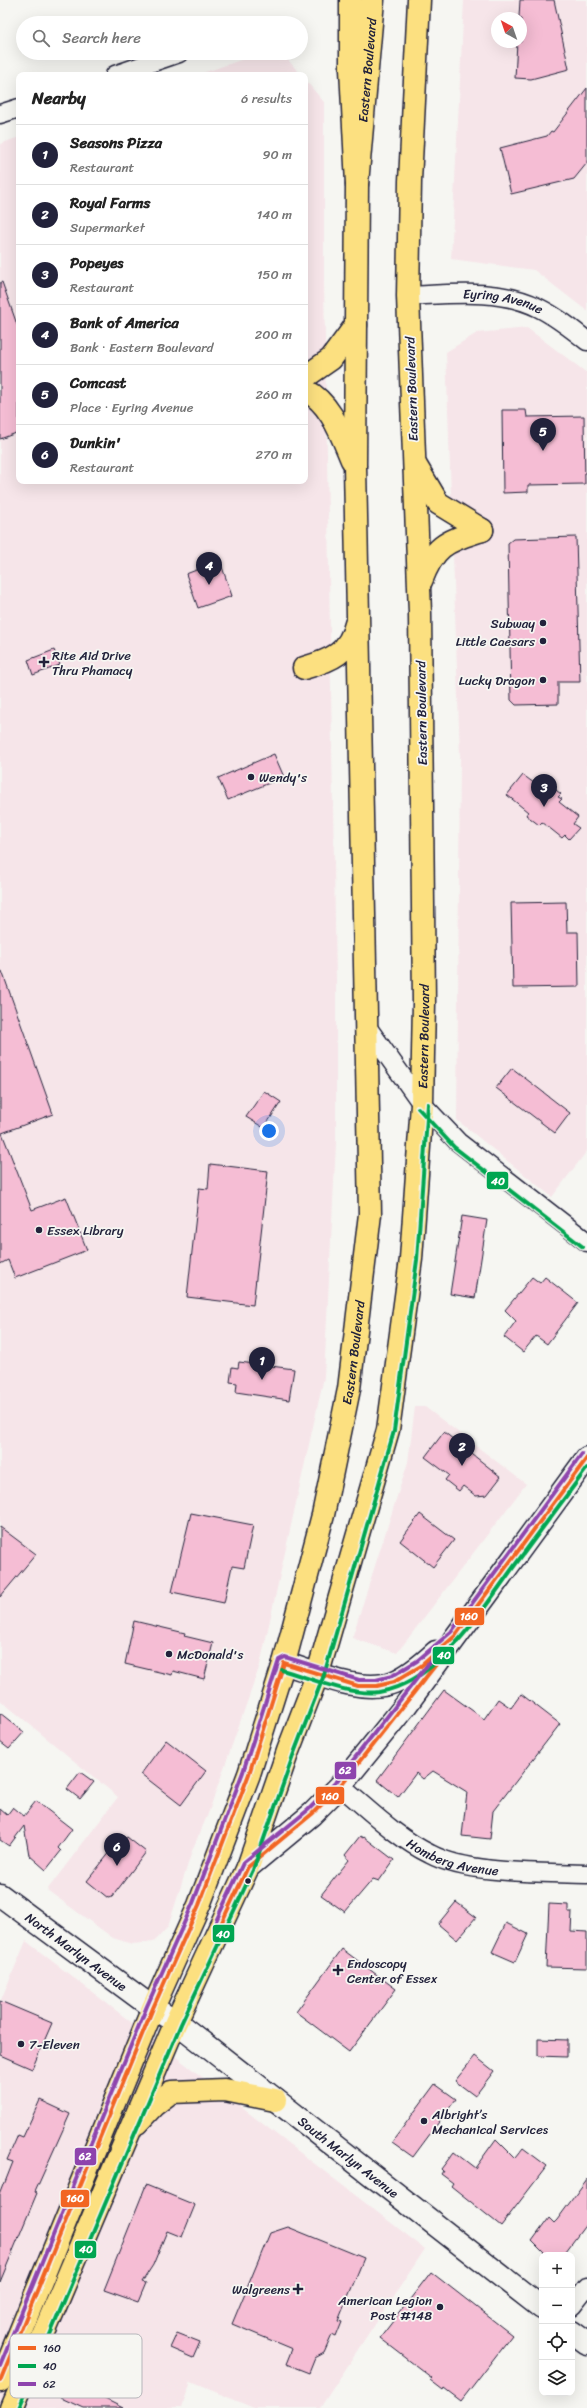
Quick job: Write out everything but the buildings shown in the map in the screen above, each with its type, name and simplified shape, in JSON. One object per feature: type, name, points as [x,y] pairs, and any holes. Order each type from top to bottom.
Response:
[{"type":"main road","points":[[351,0],[351,69],[357,184]]},
{"type":"main road","name":"Eastern Boulevard","points":[[19,2334],[152,2008],[199,1905],[249,1774],[284,1663],[323,1515],[349,1389],[370,1214],[355,466],[357,184],[373,0]]},
{"type":"main road","name":"Eastern Boulevard","points":[[43,2334],[176,2022],[248,1867],[288,1751],[318,1673],[388,1430],[411,1259],[422,1104],[425,964],[419,587],[408,296],[410,181],[419,0]]},
{"type":"main road","points":[[308,375],[331,359],[356,325]]},
{"type":"main road","points":[[308,391],[312,393],[331,413],[355,466]]},
{"type":"main road","points":[[414,461],[438,503],[482,530],[440,547],[429,559],[419,587]]},
{"type":"main road","points":[[304,668],[321,663],[340,654],[352,639],[358,615]]},
{"type":"main road","points":[[127,2135],[154,2105],[171,2092],[225,2090],[275,2100]]},
{"type":"main road","name":"Eastern Boulevard","points":[[0,2381],[10,2356]]},
{"type":"main road","name":"Eastern Boulevard","points":[[12,2408],[16,2398]]},
{"type":"street","points":[[124,72],[159,60]]},
{"type":"street","points":[[0,114],[16,109]]},
{"type":"street","name":"Eyring Avenue","points":[[408,296],[479,294],[521,301],[558,319],[587,342]]},
{"type":"street","points":[[365,1024],[422,1104],[458,1142],[587,1242]]},
{"type":"street","points":[[248,1867],[312,1814],[340,1786],[406,1705],[455,1636],[587,1458]]},
{"type":"street","points":[[284,1663],[358,1686],[377,1686],[394,1682],[420,1666],[455,1636]]},
{"type":"street","name":"Homberg Avenue","points":[[340,1786],[414,1845],[444,1860],[482,1868],[587,1874]]},
{"type":"street","name":"North Marlyn Avenue","points":[[0,1895],[152,2008]]},
{"type":"street","name":"South Marlyn Avenue","points":[[152,2008],[176,2022],[539,2306]]},
{"type":"street","points":[[575,2302],[587,2287]]},
{"type":"street","points":[[575,2334],[587,2343]]},
{"type":"shaded area","points":[[464,0],[587,0],[587,311],[534,270],[451,259]]},
{"type":"shaded area","points":[[241,60],[288,60],[298,72],[206,72]]},
{"type":"shaded area","points":[[308,83],[324,102],[324,282],[336,980],[336,1143],[324,1377],[260,1665],[208,1814],[193,1848],[168,1927],[154,1942],[132,1944],[113,1938],[47,1890],[118,1797],[0,1700],[0,144],[16,138],[16,484],[308,484]]},
{"type":"shaded area","points":[[527,328],[587,373],[587,1151],[552,1197],[457,1120],[460,756],[446,352],[477,333]]},
{"type":"shaded area","points":[[415,1407],[425,1407],[526,1484],[397,1653],[352,1638],[408,1462]]},
{"type":"shaded area","points":[[26,1941],[425,2249],[320,2408],[254,2408],[191,2382],[181,2408],[0,2408],[0,2002]]},
{"type":"transit line","name":"40","points":[[50,2334],[181,2024],[253,1870],[294,1753],[324,1675],[394,1431],[417,1260],[428,1104]]},
{"type":"transit line","name":"40","points":[[418,1108],[454,1147],[583,1247]]},
{"type":"transit line","name":"62","points":[[13,2334],[147,2006],[193,1903],[243,1772],[279,1660],[285,1657],[359,1680],[376,1680],[392,1676],[417,1661],[451,1632],[582,1454]]},
{"type":"transit line","name":"160","points":[[19,2334],[153,2008],[199,1905],[249,1774],[284,1663],[358,1686],[377,1686],[394,1682],[421,1666],[455,1636],[587,1458]]},
{"type":"transit line","name":"40","points":[[282,1670],[330,1686],[368,1693],[379,1692],[401,1686],[421,1674],[440,1659],[457,1642],[587,1468]]},
{"type":"transit line","name":"62","points":[[216,1921],[243,1863],[308,1810],[336,1782],[433,1658]]},
{"type":"transit line","name":"160","points":[[221,1924],[248,1867],[312,1814],[340,1786],[438,1662]]},
{"type":"transit line","name":"62","points":[[0,2365],[10,2341]]},
{"type":"transit line","name":"160","points":[[0,2381],[10,2357]]},
{"type":"transit line","name":"40","points":[[19,2408],[23,2398]]},
{"type":"place","name":"Comcast","points":[[543,451]]},
{"type":"place","name":"Bank of America","points":[[209,585]]},
{"type":"place","name":"Subway","points":[[543,623]]},
{"type":"place","name":"Little Caesars","points":[[543,641]]},
{"type":"place","name":"Rite Aid Drive Thru Phamacy","points":[[44,662]]},
{"type":"place","name":"Lucky Dragon","points":[[543,680]]},
{"type":"place","name":"Wendy's","points":[[251,777]]},
{"type":"place","name":"Popeyes","points":[[544,807]]},
{"type":"place","name":"Essex Library","points":[[39,1230]]},
{"type":"place","name":"Seasons Pizza","points":[[262,1380]]},
{"type":"place","name":"Royal Farms","points":[[462,1466]]},
{"type":"place","name":"McDonald's","points":[[169,1654]]},
{"type":"place","name":"Dunkin'","points":[[117,1866]]},
{"type":"place","name":"Endoscopy Center of Essex","points":[[338,1970]]},
{"type":"place","name":"7-Eleven","points":[[21,2044]]},
{"type":"place","name":"Albright’s Mechanical Services","points":[[424,2121]]},
{"type":"place","name":"Walgreens","points":[[298,2289]]},
{"type":"place","name":"American Legion Post #148","points":[[440,2307]]}]
